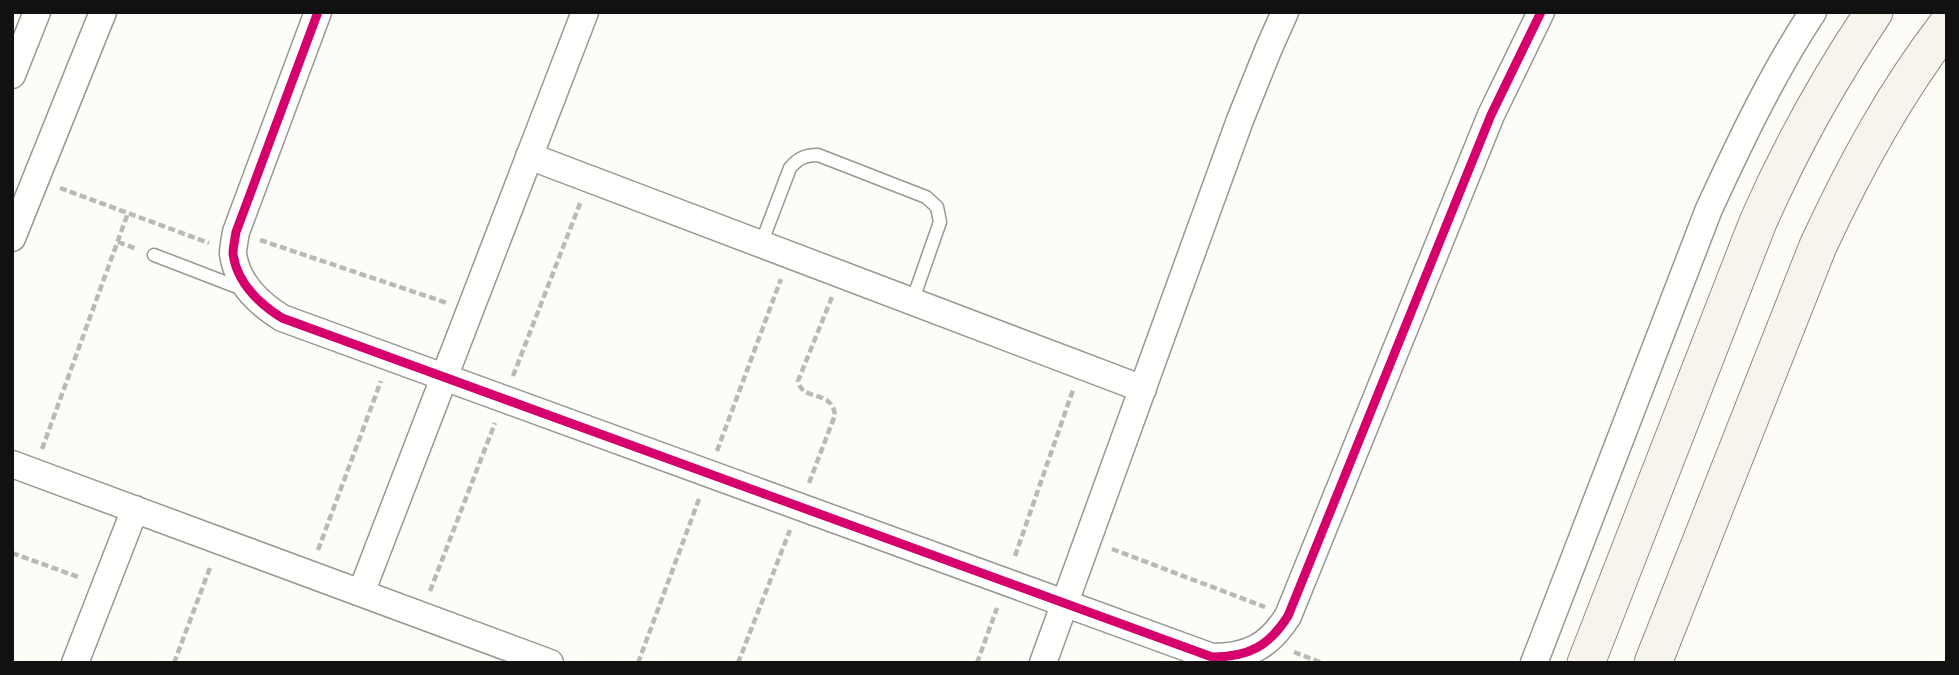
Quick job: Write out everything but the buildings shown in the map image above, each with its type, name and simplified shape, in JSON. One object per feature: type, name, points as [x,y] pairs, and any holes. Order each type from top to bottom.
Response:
[{"type":"street","points":[[12,75],[37,12]]},
{"type":"street","points":[[12,238],[103,12]]},
{"type":"street","points":[[318,12],[234,242],[238,273],[249,291],[264,307],[282,318],[1213,657],[1235,660],[1268,642],[1288,616],[1491,115],[1541,12]]},
{"type":"street","points":[[361,593],[585,12]]},
{"type":"street","points":[[1043,663],[1240,120],[1286,12]]},
{"type":"street","points":[[1534,663],[1709,209],[1739,144],[1813,12]]},
{"type":"street","points":[[1586,663],[1758,222],[1782,167],[1840,62],[1874,12]]},
{"type":"street","points":[[1653,663],[1827,225],[1874,134],[1904,85],[1947,25]]},
{"type":"street","points":[[529,156],[1143,389]]},
{"type":"street","points":[[23,468],[550,663]]},
{"type":"street","points":[[75,663],[135,509]]},
{"type":"lane","points":[[761,244],[790,168],[802,157],[818,155],[926,197],[937,207],[940,222],[912,302]]},
{"type":"lane","points":[[154,255],[249,291]]},
{"type":"path","points":[[36,179],[128,213],[469,310]]},
{"type":"path","points":[[421,615],[590,179]]},
{"type":"path","points":[[23,468],[128,213]]},
{"type":"path","points":[[638,663],[790,255]]},
{"type":"path","points":[[738,663],[835,415],[829,400],[802,391],[798,381],[841,274]]},
{"type":"path","points":[[309,573],[390,357]]},
{"type":"path","points":[[977,663],[1081,366]]},
{"type":"path","points":[[1088,540],[1288,616]]},
{"type":"path","points":[[174,663],[220,541]]},
{"type":"path","points":[[12,553],[104,587]]},
{"type":"cycle path","points":[[318,12],[236,232],[233,254],[239,274],[257,299],[273,312],[282,318],[1212,657],[1237,655],[1257,648],[1273,635],[1288,616],[1491,115],[1541,12]]}]
